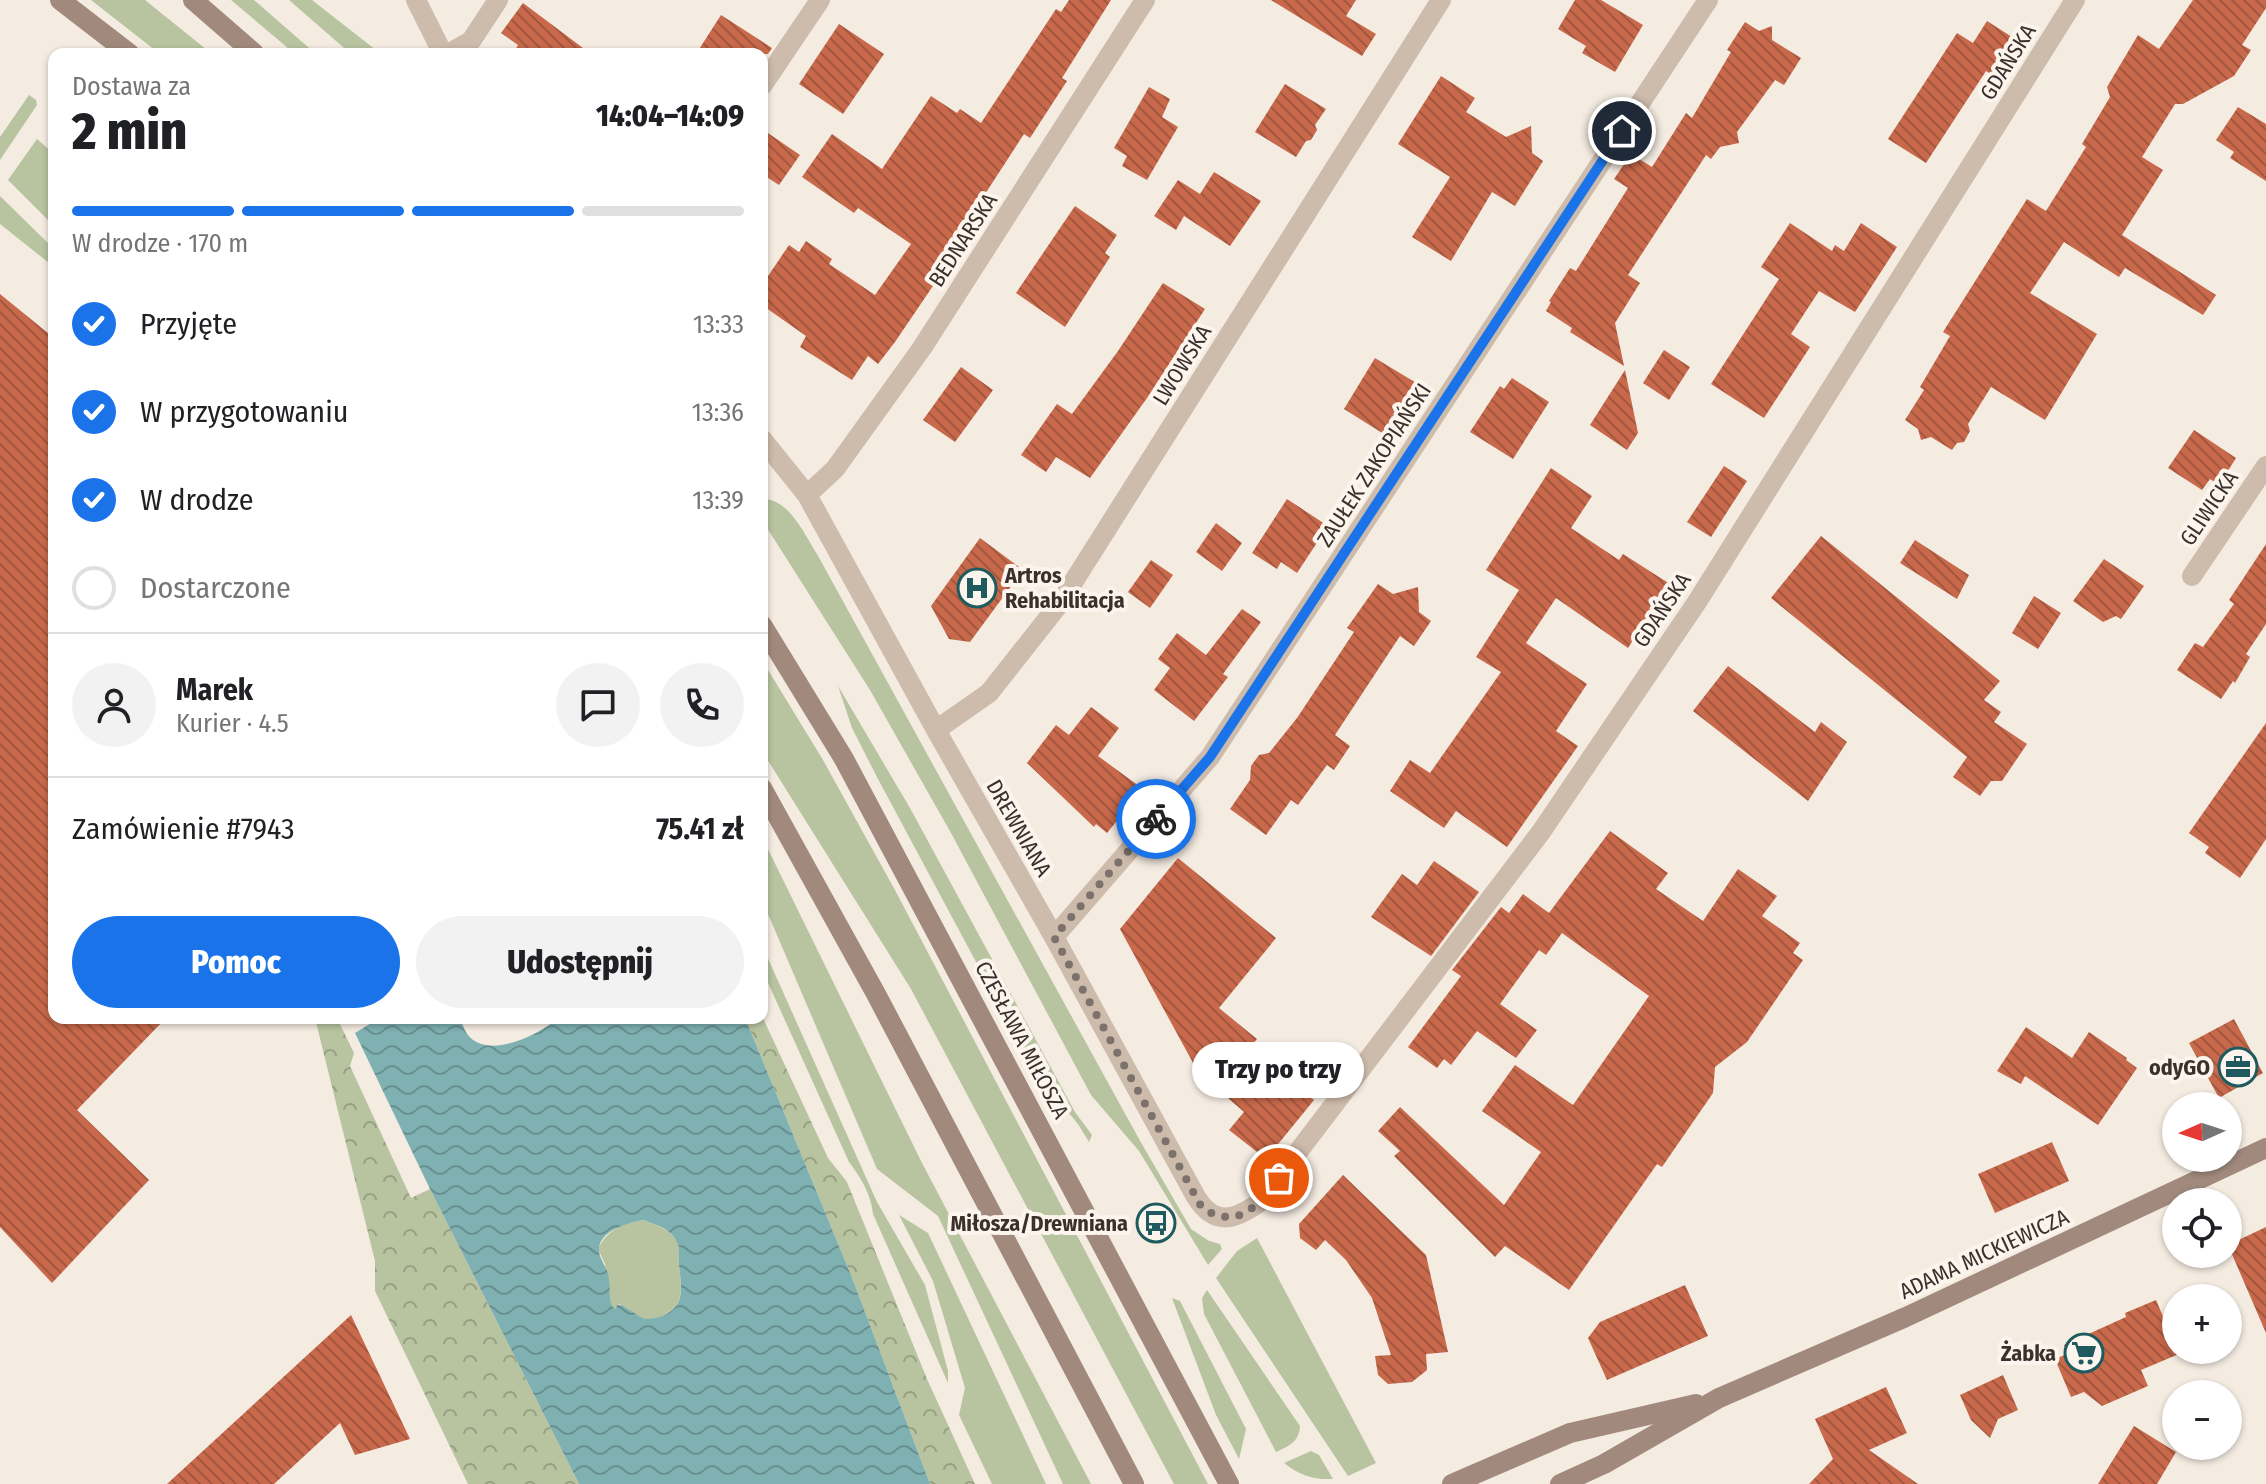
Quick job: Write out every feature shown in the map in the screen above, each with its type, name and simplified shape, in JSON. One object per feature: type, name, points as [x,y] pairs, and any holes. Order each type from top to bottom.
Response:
[{"type":"main road","points":[[60,0],[122,48]]},
{"type":"main road","points":[[193,0],[248,48]]},
{"type":"main road","name":"CZESŁAWA MIŁOSZA","points":[[768,635],[844,759],[1229,1484]]},
{"type":"main road","points":[[768,799],[876,994],[1134,1484]]},
{"type":"main road","name":"ADAMA MICKIEWICZA","points":[[1560,1484],[1604,1464],[1719,1398],[1906,1317],[2266,1148]]},
{"type":"main road","name":"ADAMA MICKIEWICZA","points":[[1452,1484],[1570,1433],[1719,1398]]},
{"type":"street","points":[[416,0],[442,48]]},
{"type":"street","points":[[457,48],[471,41],[498,0]]},
{"type":"street","points":[[768,77],[820,0]]},
{"type":"street","name":"BEDNARSKA","points":[[807,495],[835,469],[922,348],[1145,0]]},
{"type":"street","name":"LWOWSKA","points":[[936,730],[989,693],[1060,603],[1441,0]]},
{"type":"street","name":"ZAUŁEK ZAKOPIAŃSKI","points":[[1054,937],[1210,757],[1708,0]]},
{"type":"street","name":"GDAŃSKA","points":[[1245,1213],[1260,1202],[1541,832],[1697,602],[2075,0]]},
{"type":"street","name":"DREWNIANA","points":[[768,446],[807,495],[1202,1208],[1230,1219],[1245,1213]]},
{"type":"street","name":"GLIWICKA","points":[[2192,576],[2266,466]]},
{"type":"green space","points":[[91,0],[145,0],[205,48],[152,48]]},
{"type":"green space","points":[[231,0],[254,0],[309,48],[288,48]]},
{"type":"green space","points":[[289,0],[312,0],[373,48],[344,48]]},
{"type":"green space","points":[[29,95],[37,105],[0,160],[0,137]]},
{"type":"green space","points":[[37,139],[48,149],[48,220],[8,180]]},
{"type":"green space","points":[[0,196],[48,243],[48,262],[0,224]]},
{"type":"green space","points":[[768,500],[788,511],[817,554],[1191,1229],[1220,1244],[1222,1249],[1208,1265],[1139,1151],[1091,1095],[951,833],[870,690],[768,529]]},
{"type":"green space","points":[[768,670],[823,760],[896,892],[1208,1484],[1174,1484],[911,989],[768,761]]},
{"type":"green space","points":[[838,686],[910,808],[1075,1112],[1092,1135],[1089,1142],[1035,1072],[878,779],[852,728]]},
{"type":"green space","points":[[768,849],[922,1163],[1091,1484],[1063,1484],[938,1216],[877,1169],[768,914]]},
{"type":"green space","points":[[768,958],[877,1202],[925,1285],[948,1371],[948,1383],[873,1214],[868,1193],[849,1162],[769,985]]},
{"type":"green space","points":[[316,1024],[340,1024],[354,1053],[350,1066],[411,1198],[430,1189],[579,1484],[468,1484],[375,1291],[375,1261]]},
{"type":"green space","points":[[747,1024],[766,1024],[828,1158],[847,1182],[927,1379],[975,1484],[930,1484],[853,1280]]},
{"type":"green space","points":[[899,1215],[928,1233],[1046,1484],[992,1484],[959,1415],[965,1388],[933,1281]]},
{"type":"green space","points":[[645,1220],[669,1232],[679,1247],[681,1285],[678,1302],[664,1315],[651,1319],[642,1318],[619,1304],[617,1309],[611,1306],[605,1264],[598,1249],[617,1228]]},
{"type":"green space","points":[[1257,1238],[1376,1463],[1348,1476],[1216,1278],[1237,1251]]},
{"type":"green space","points":[[1207,1290],[1300,1426],[1295,1440],[1276,1452],[1204,1314],[1202,1298]]},
{"type":"green space","points":[[1172,1298],[1180,1301],[1246,1429],[1239,1459],[1216,1415]]},
{"type":"green space","points":[[1311,1451],[1319,1455],[1333,1479],[1307,1476],[1284,1463]]},
{"type":"water","points":[[370,1024],[463,1024],[467,1033],[477,1042],[489,1046],[519,1040],[550,1024],[747,1024],[853,1280],[930,1484],[579,1484],[355,1033]],"holes":[[[644,1220],[665,1229],[679,1247],[681,1286],[678,1303],[660,1317],[648,1319],[621,1305],[617,1305],[616,1309],[610,1298],[600,1243],[609,1233],[638,1221]]]},
{"type":"building","points":[[1069,0],[1111,0],[1062,78],[1067,81],[1030,138],[1024,134],[952,245],[958,249],[878,364],[868,356],[852,380],[800,347],[806,336],[768,309],[768,276],[789,245],[799,252],[806,241],[832,259],[829,264],[875,295],[911,244],[858,208],[854,213],[802,177],[832,134],[882,169],[931,96],[957,113],[960,109],[981,123],[1056,9],[1061,12]]},
{"type":"building","points":[[1271,0],[1356,0],[1346,16],[1376,34],[1362,56]]},
{"type":"building","points":[[1575,0],[1601,0],[1643,25],[1615,72],[1582,53],[1586,46],[1558,29]]},
{"type":"building","points":[[2193,0],[2266,0],[2266,8],[2242,45],[2251,50],[2234,76],[2183,104],[2175,104],[2142,157],[2163,170],[2122,235],[2216,295],[2203,315],[2125,268],[2119,277],[2064,242],[2030,293],[2097,334],[2045,420],[1991,387],[1968,424],[1970,431],[1964,442],[1957,443],[1952,450],[1931,437],[1921,440],[1918,429],[1905,420],[1924,390],[1920,387],[1950,336],[1943,332],[2027,199],[2046,211],[2086,147],[2082,144],[2110,97],[2107,87],[2138,35],[2159,49]]},
{"type":"building","points":[[523,3],[583,48],[516,48],[518,45],[501,33]]},
{"type":"building","points":[[721,15],[772,48],[768,54],[768,48],[700,48]]},
{"type":"building","points":[[1987,21],[2023,44],[2000,80],[1986,71],[1926,163],[1888,139],[1957,33],[1973,43]]},
{"type":"building","points":[[1745,22],[1759,31],[1772,26],[1772,40],[1801,58],[1784,85],[1775,80],[1737,132],[1739,143],[1720,147],[1711,159],[1706,155],[1628,275],[1640,283],[1615,323],[1624,366],[1570,332],[1572,328],[1546,311],[1549,301],[1570,268],[1576,271],[1628,188],[1614,179],[1631,154],[1652,167],[1686,113],[1692,118]]},
{"type":"building","points":[[839,24],[884,54],[843,114],[799,84]]},
{"type":"building","points":[[1441,76],[1475,98],[1466,112],[1506,137],[1531,126],[1532,153],[1543,161],[1515,206],[1492,192],[1451,261],[1412,237],[1450,177],[1398,144]]},
{"type":"building","points":[[1285,84],[1326,109],[1315,125],[1317,130],[1311,140],[1306,141],[1296,157],[1255,132]]},
{"type":"building","points":[[1149,87],[1170,99],[1162,117],[1178,127],[1147,180],[1122,166],[1127,156],[1114,148]]},
{"type":"building","points":[[2238,107],[2266,124],[2266,181],[2230,158],[2234,152],[2216,140]]},
{"type":"building","points":[[768,133],[800,155],[779,185],[768,178]]},
{"type":"building","points":[[1214,172],[1261,201],[1230,246],[1184,216],[1176,230],[1154,216],[1178,180],[1200,194]]},
{"type":"building","points":[[1075,206],[1117,235],[1105,253],[1110,257],[1065,327],[1016,293]]},
{"type":"building","points":[[1790,223],[1832,251],[1835,245],[1844,251],[1861,223],[1897,247],[1855,312],[1819,291],[1791,334],[1810,347],[1764,418],[1711,384],[1779,279],[1761,267]]},
{"type":"building","points":[[1163,283],[1205,309],[1090,478],[1056,457],[1046,472],[1021,455],[1057,404],[1072,414]]},
{"type":"building","points":[[0,294],[48,333],[48,1024],[160,1024],[77,1110],[149,1180],[52,1283],[0,1227]]},
{"type":"building","points":[[1664,350],[1690,367],[1669,400],[1643,383]]},
{"type":"building","points":[[1375,358],[1418,384],[1387,436],[1344,409]]},
{"type":"building","points":[[961,367],[993,390],[955,442],[923,420]]},
{"type":"building","points":[[1625,370],[1638,433],[1627,450],[1590,425]]},
{"type":"building","points":[[1512,378],[1549,402],[1513,459],[1470,432],[1500,386],[1504,389]]},
{"type":"building","points":[[2194,430],[2236,458],[2219,485],[2210,479],[2202,490],[2168,468]]},
{"type":"building","points":[[1724,466],[1747,481],[1711,537],[1687,522]]},
{"type":"building","points":[[1551,468],[1592,496],[1571,528],[1619,560],[1623,554],[1670,584],[1628,648],[1556,598],[1526,643],[1587,684],[1556,731],[1578,746],[1507,847],[1456,811],[1444,828],[1390,791],[1410,760],[1430,773],[1501,672],[1476,657],[1519,590],[1486,570]]},
{"type":"building","points":[[1287,499],[1328,526],[1297,573],[1281,562],[1277,569],[1252,553]]},
{"type":"building","points":[[1216,523],[1242,543],[1222,571],[1196,552]]},
{"type":"building","points":[[1821,536],[2000,681],[1984,700],[2001,712],[1994,722],[2027,744],[2002,781],[1991,781],[1980,796],[1953,777],[1967,757],[1771,598]]},
{"type":"building","name":"Artros Rehabilitacja","points":[[980,538],[1023,570],[970,642],[949,639],[931,606]]},
{"type":"building","points":[[1915,540],[1969,575],[1957,599],[1900,563]]},
{"type":"building","points":[[2266,544],[2266,624],[2246,654],[2250,657],[2235,683],[2233,681],[2221,699],[2177,670],[2195,643],[2203,647],[2234,604],[2229,600]]},
{"type":"building","points":[[2104,559],[2144,586],[2121,619],[2116,616],[2103,622],[2073,601]]},
{"type":"building","points":[[1151,560],[1173,575],[1150,608],[1128,592]]},
{"type":"building","points":[[1378,584],[1393,594],[1418,587],[1419,612],[1431,621],[1414,646],[1400,636],[1335,735],[1350,746],[1334,770],[1327,765],[1298,805],[1291,800],[1266,835],[1230,809],[1250,780],[1251,766],[1259,755],[1269,753],[1297,718],[1354,632],[1347,628]]},
{"type":"building","points":[[2034,596],[2061,613],[2038,649],[2012,633]]},
{"type":"building","points":[[1242,609],[1261,622],[1223,674],[1228,677],[1194,721],[1154,690],[1170,668],[1158,659],[1177,633],[1206,655]]},
{"type":"building","points":[[1728,666],[1815,732],[1821,722],[1847,742],[1808,801],[1693,711]]},
{"type":"building","points":[[1091,707],[1119,728],[1098,756],[1143,789],[1107,833],[1096,824],[1094,827],[1027,763],[1056,725],[1069,735]]},
{"type":"building","points":[[2266,723],[2266,839],[2240,878],[2205,853],[2209,847],[2189,833]]},
{"type":"building","points":[[1610,831],[1668,873],[1656,889],[1703,921],[1738,869],[1777,896],[1762,916],[1800,943],[1793,953],[1803,960],[1747,1042],[1715,1067],[1713,1093],[1662,1167],[1657,1164],[1569,1290],[1505,1246],[1495,1257],[1394,1156],[1400,1151],[1378,1131],[1400,1107],[1504,1205],[1541,1152],[1482,1111],[1515,1065],[1573,1105],[1649,996],[1562,933],[1546,955],[1539,950],[1500,1004],[1537,1030],[1516,1058],[1477,1031],[1451,1065],[1444,1059],[1437,1068],[1408,1047],[1461,976],[1452,970],[1501,907],[1509,913],[1523,894],[1549,913]]},
{"type":"building","points":[[1178,858],[1276,938],[1219,1008],[1257,1039],[1249,1048],[1314,1100],[1266,1159],[1229,1130],[1244,1112],[1198,1072],[1120,929]]},
{"type":"building","points":[[1434,861],[1479,892],[1431,956],[1371,917],[1402,874],[1417,885]]},
{"type":"building","points":[[2234,1019],[2263,1073],[2230,1092],[2216,1092],[2189,1043]]},
{"type":"building","points":[[2026,1027],[2072,1058],[2089,1032],[2137,1068],[2098,1125],[2025,1076],[2021,1084],[1997,1071]]},
{"type":"building","points":[[2052,1142],[2069,1181],[1995,1213],[1978,1174]]},
{"type":"building","points":[[1343,1175],[1426,1255],[1448,1352],[1426,1354],[1427,1370],[1412,1382],[1388,1384],[1378,1375],[1375,1356],[1391,1355],[1372,1298],[1346,1260],[1325,1240],[1316,1250],[1300,1238],[1299,1224]]},
{"type":"building","points":[[2266,1227],[2266,1333],[2238,1268],[2242,1268],[2242,1238]]},
{"type":"building","points":[[1685,1285],[1708,1336],[1607,1380],[1588,1338],[1600,1322]]},
{"type":"building","points":[[2156,1300],[2162,1314],[2162,1361],[2141,1370],[2148,1386],[2102,1406],[2084,1392],[2071,1397],[2055,1359],[2067,1354],[2064,1345],[2126,1317],[2125,1313]]},
{"type":"building","points":[[351,1315],[410,1439],[355,1455],[340,1423],[274,1484],[167,1484]]},
{"type":"building","points":[[2003,1375],[2018,1410],[1998,1419],[1990,1438],[1971,1420],[1960,1395]]},
{"type":"building","points":[[1886,1387],[1907,1433],[1869,1450],[1918,1484],[1809,1484],[1833,1459],[1815,1419]]},
{"type":"building","points":[[2134,1426],[2162,1443],[2162,1460],[2171,1460],[2157,1484],[2098,1484]]},
{"type":"way so far","points":[[1156,819],[1054,937],[1202,1208],[1230,1219],[1260,1202],[1279,1178]]},
{"type":"place","name":"Artros Rehabilitacja","points":[[977,588]]},
{"type":"place","name":"odyGO","points":[[2238,1067]]},
{"type":"place","name":"Trzy po trzy","points":[[1279,1178]]},
{"type":"place","name":"Miłosza/Drewniana","points":[[1156,1223]]},
{"type":"place","name":"Żabka","points":[[2084,1353]]},
{"type":"route","points":[[1156,819],[1210,757],[1622,131]]}]
